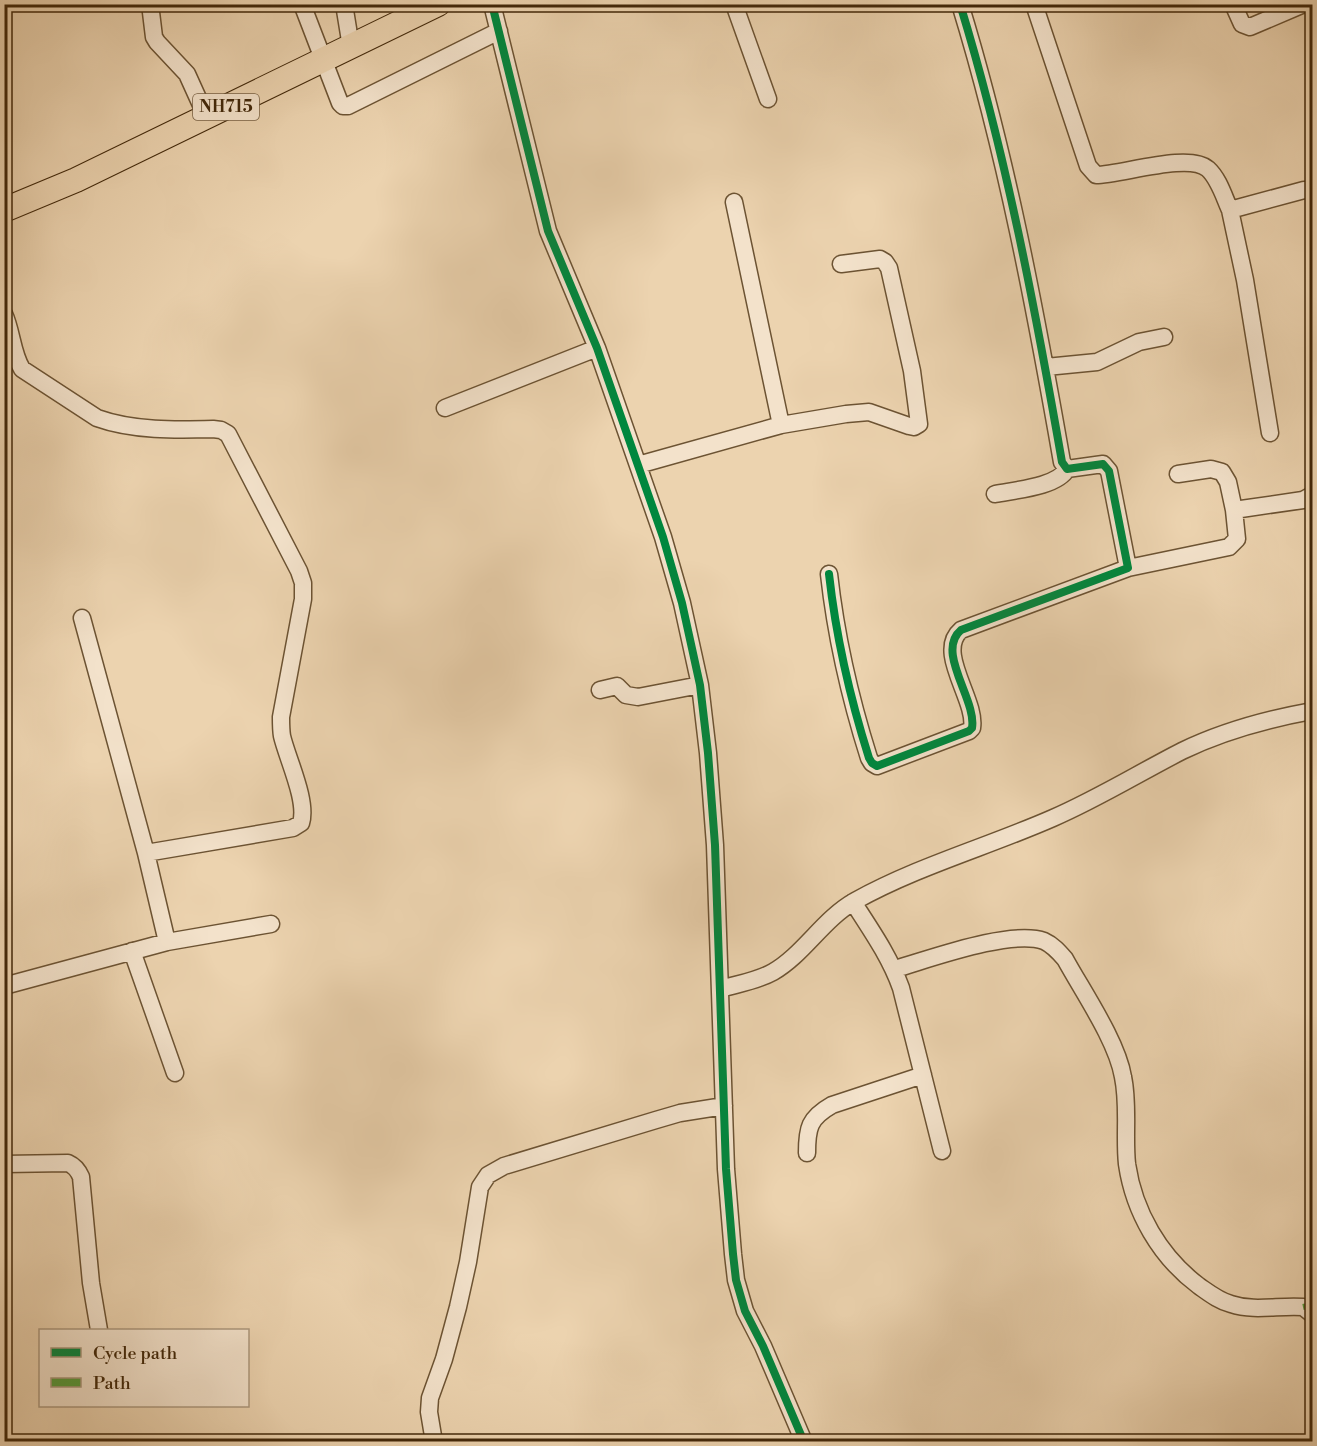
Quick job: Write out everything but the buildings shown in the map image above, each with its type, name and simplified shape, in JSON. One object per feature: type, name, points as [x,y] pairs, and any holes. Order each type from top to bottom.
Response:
[{"type":"highway","name":"NH715","points":[[7,210],[76,180],[438,4]]},
{"type":"street","points":[[150,4],[154,37],[187,74],[206,116]]},
{"type":"street","points":[[302,4],[343,106],[348,106],[499,31]]},
{"type":"street","points":[[344,4],[351,47]]},
{"type":"street","points":[[492,4],[548,231],[597,348],[666,548],[682,603],[700,685],[715,845],[724,1106],[730,1226],[736,1280],[746,1311],[804,1442]]},
{"type":"street","points":[[735,4],[768,99]]},
{"type":"street","points":[[960,4],[1011,196],[1031,286],[1062,462],[1067,469]]},
{"type":"street","points":[[1034,4],[1091,172],[1104,175],[1171,164],[1196,163],[1207,167],[1215,178],[1230,210],[1245,280],[1270,434]]},
{"type":"street","points":[[1233,4],[1242,24],[1250,27],[1304,4]]},
{"type":"street","points":[[1230,210],[1304,190],[1312,191]]},
{"type":"street","points":[[734,202],[781,425]]},
{"type":"street","points":[[638,465],[781,425],[859,412],[869,412],[909,426],[914,427],[919,424],[900,308],[889,268],[880,259],[841,264]]},
{"type":"street","points":[[4,314],[10,326],[17,360],[22,369],[97,418],[110,423],[213,429],[228,434],[299,571],[303,583],[303,599],[281,717],[282,735],[300,802],[303,818],[301,823],[292,828],[146,853]]},
{"type":"street","points":[[1046,367],[1097,362],[1139,342],[1164,337]]},
{"type":"street","points":[[445,408],[597,348]]},
{"type":"street","points":[[995,494],[1037,486],[1059,478],[1067,469],[1102,464],[1109,471],[1128,568]]},
{"type":"street","points":[[829,574],[836,627],[851,698],[869,758],[877,766],[972,728],[972,718],[952,648],[954,635],[961,630],[1128,568],[1229,547],[1237,539],[1228,482],[1222,472],[1211,469],[1178,474]]},
{"type":"street","points":[[1234,510],[1303,500],[1312,495]]},
{"type":"street","points":[[82,618],[146,853],[166,942]]},
{"type":"street","points":[[600,690],[617,686],[626,695],[638,696],[700,685]]},
{"type":"street","points":[[720,989],[771,974],[853,902],[936,863],[1054,818],[1184,750],[1215,737],[1279,717],[1312,711]]},
{"type":"street","points":[[853,902],[895,969],[902,988],[942,1151]]},
{"type":"street","points":[[4,986],[166,942],[272,924]]},
{"type":"street","points":[[895,969],[975,946],[1008,940],[1034,939],[1056,948],[1065,959],[1119,1059],[1124,1078],[1125,1144],[1128,1167],[1142,1214],[1155,1241],[1171,1262],[1190,1280],[1213,1296],[1230,1304],[1250,1308],[1303,1307],[1312,1314]]},
{"type":"street","points":[[132,951],[175,1073]]},
{"type":"street","points":[[807,1153],[807,1132],[812,1120],[821,1111],[832,1105],[923,1075]]},
{"type":"street","points":[[434,1442],[429,1412],[430,1398],[444,1359],[458,1307],[480,1187],[488,1175],[504,1167],[680,1113],[724,1106]]},
{"type":"street","points":[[4,1164],[68,1163],[78,1170],[81,1177],[90,1272],[99,1329]]},
{"type":"marked path","points":[[1303,1307],[1312,1305]]},
{"type":"cycle path","points":[[492,4],[548,231],[597,348],[663,537],[682,603],[700,685],[715,845],[726,1169],[736,1280],[745,1311],[763,1346],[804,1442]]},
{"type":"cycle path","points":[[829,574],[850,690],[869,758],[877,766],[972,728],[969,704],[952,651],[954,639],[961,630],[1128,568],[1109,471],[1103,464],[1067,469],[1062,462],[1018,232],[992,117],[960,4]]}]
